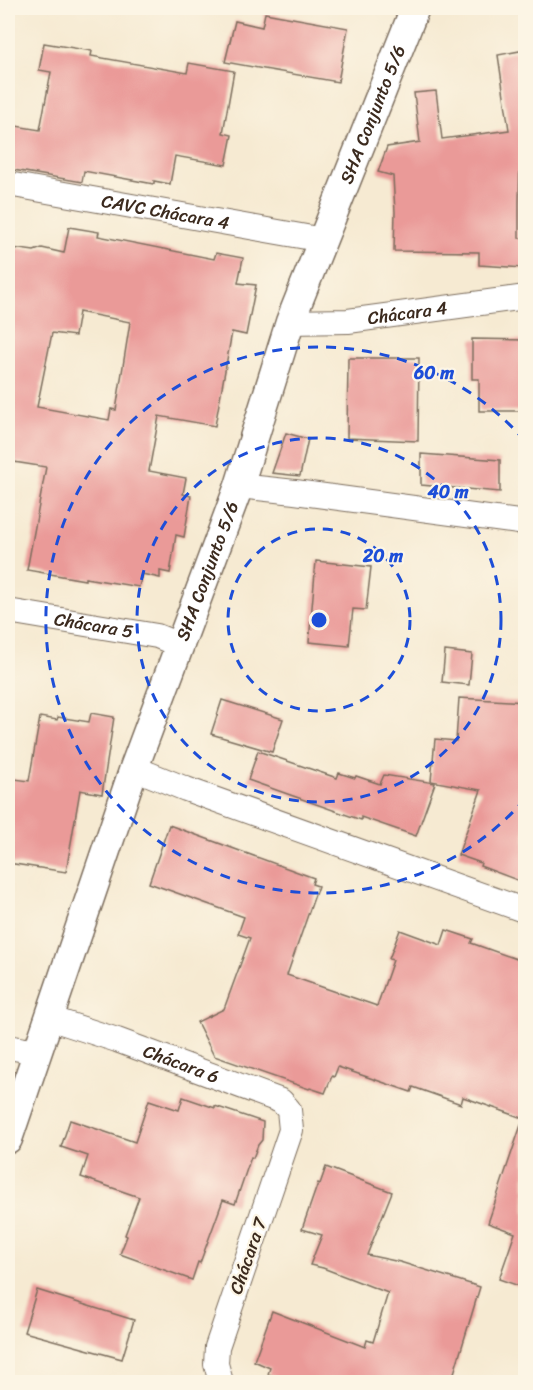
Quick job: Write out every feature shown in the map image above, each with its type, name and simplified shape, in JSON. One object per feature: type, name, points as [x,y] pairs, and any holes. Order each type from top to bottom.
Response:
[{"type":"street","name":"SHA Conjunto 5/6","points":[[8,1139],[135,768],[238,486],[291,322],[410,9]]},
{"type":"street","name":"CAVC Chácara 4","points":[[8,184],[323,240]]},
{"type":"street","name":"Chácara 4","points":[[291,322],[348,321],[525,297]]},
{"type":"street","points":[[238,486],[525,523]]},
{"type":"street","name":"Chácara 5","points":[[8,611],[157,636],[179,645]]},
{"type":"street","points":[[135,768],[186,789],[525,911]]},
{"type":"street","name":"Chácara 6","points":[[49,1018],[117,1040],[281,1101],[289,1110],[291,1130]]},
{"type":"street","points":[[8,1047],[37,1052]]},
{"type":"street","name":"Chácara 7","points":[[221,1383],[216,1364],[217,1347],[291,1130]]},
{"type":"building","points":[[265,13],[348,28],[338,82],[225,62],[235,21],[262,27]]},
{"type":"building","points":[[44,43],[92,51],[91,56],[187,73],[189,63],[234,71],[223,133],[232,135],[226,165],[175,156],[170,184],[154,181],[154,184],[84,171],[82,182],[8,169],[10,125],[40,130],[51,72],[39,70]]},
{"type":"building","points":[[525,50],[525,154],[520,154],[519,238],[525,239],[525,268],[479,265],[479,252],[394,251],[393,176],[378,172],[387,147],[420,142],[414,93],[436,91],[442,139],[509,130],[498,55]]},
{"type":"building","points":[[69,227],[99,232],[98,236],[214,259],[216,253],[243,258],[238,283],[256,285],[246,335],[232,332],[215,426],[159,416],[149,471],[186,478],[183,494],[191,496],[184,537],[176,535],[170,573],[160,571],[160,578],[142,574],[139,587],[27,570],[46,467],[8,461],[8,277],[13,248],[34,251],[42,248],[64,253]],"holes":[[[79,312],[130,322],[116,410],[111,409],[109,420],[37,407],[52,333],[75,336]]]},
{"type":"building","points":[[472,339],[525,340],[525,411],[479,411],[479,379],[472,379]]},
{"type":"building","points":[[348,358],[419,358],[418,441],[347,438]]},
{"type":"building","points":[[286,433],[308,439],[300,476],[272,473]]},
{"type":"building","points":[[421,454],[500,460],[500,492],[421,485]]},
{"type":"building","points":[[316,561],[371,567],[366,610],[353,609],[349,646],[309,642]]},
{"type":"building","points":[[445,651],[472,654],[469,685],[442,682]]},
{"type":"building","points":[[459,698],[525,702],[525,883],[458,855],[481,790],[431,781],[435,739],[456,741]]},
{"type":"building","points":[[222,700],[283,719],[272,752],[211,734]]},
{"type":"building","points":[[91,713],[114,717],[102,794],[80,790],[66,872],[8,863],[8,778],[29,781],[40,717],[57,720],[58,717],[89,722]]},
{"type":"building","points":[[258,751],[337,778],[339,773],[380,784],[384,775],[435,783],[416,836],[361,817],[361,820],[248,780]]},
{"type":"building","points":[[169,825],[314,878],[312,884],[318,886],[287,975],[377,1006],[393,960],[389,959],[400,930],[441,945],[446,930],[473,939],[471,943],[525,962],[525,1119],[463,1097],[461,1104],[413,1087],[411,1092],[338,1067],[325,1093],[214,1056],[197,1022],[224,1009],[250,938],[238,934],[244,917],[149,883]]},
{"type":"building","points":[[183,1097],[263,1122],[262,1140],[253,1158],[251,1157],[235,1204],[223,1200],[192,1280],[120,1254],[139,1197],[81,1177],[88,1156],[61,1147],[70,1120],[135,1142],[149,1100],[179,1110]]},
{"type":"building","points":[[521,1125],[525,1125],[525,1288],[499,1279],[515,1233],[488,1223]]},
{"type":"building","points":[[326,1167],[392,1192],[367,1255],[400,1262],[480,1287],[451,1383],[289,1383],[268,1374],[270,1368],[254,1361],[272,1311],[365,1347],[367,1340],[373,1342],[388,1293],[310,1265],[322,1235],[302,1229]]},
{"type":"building","points":[[37,1290],[134,1320],[122,1359],[24,1332]]}]
